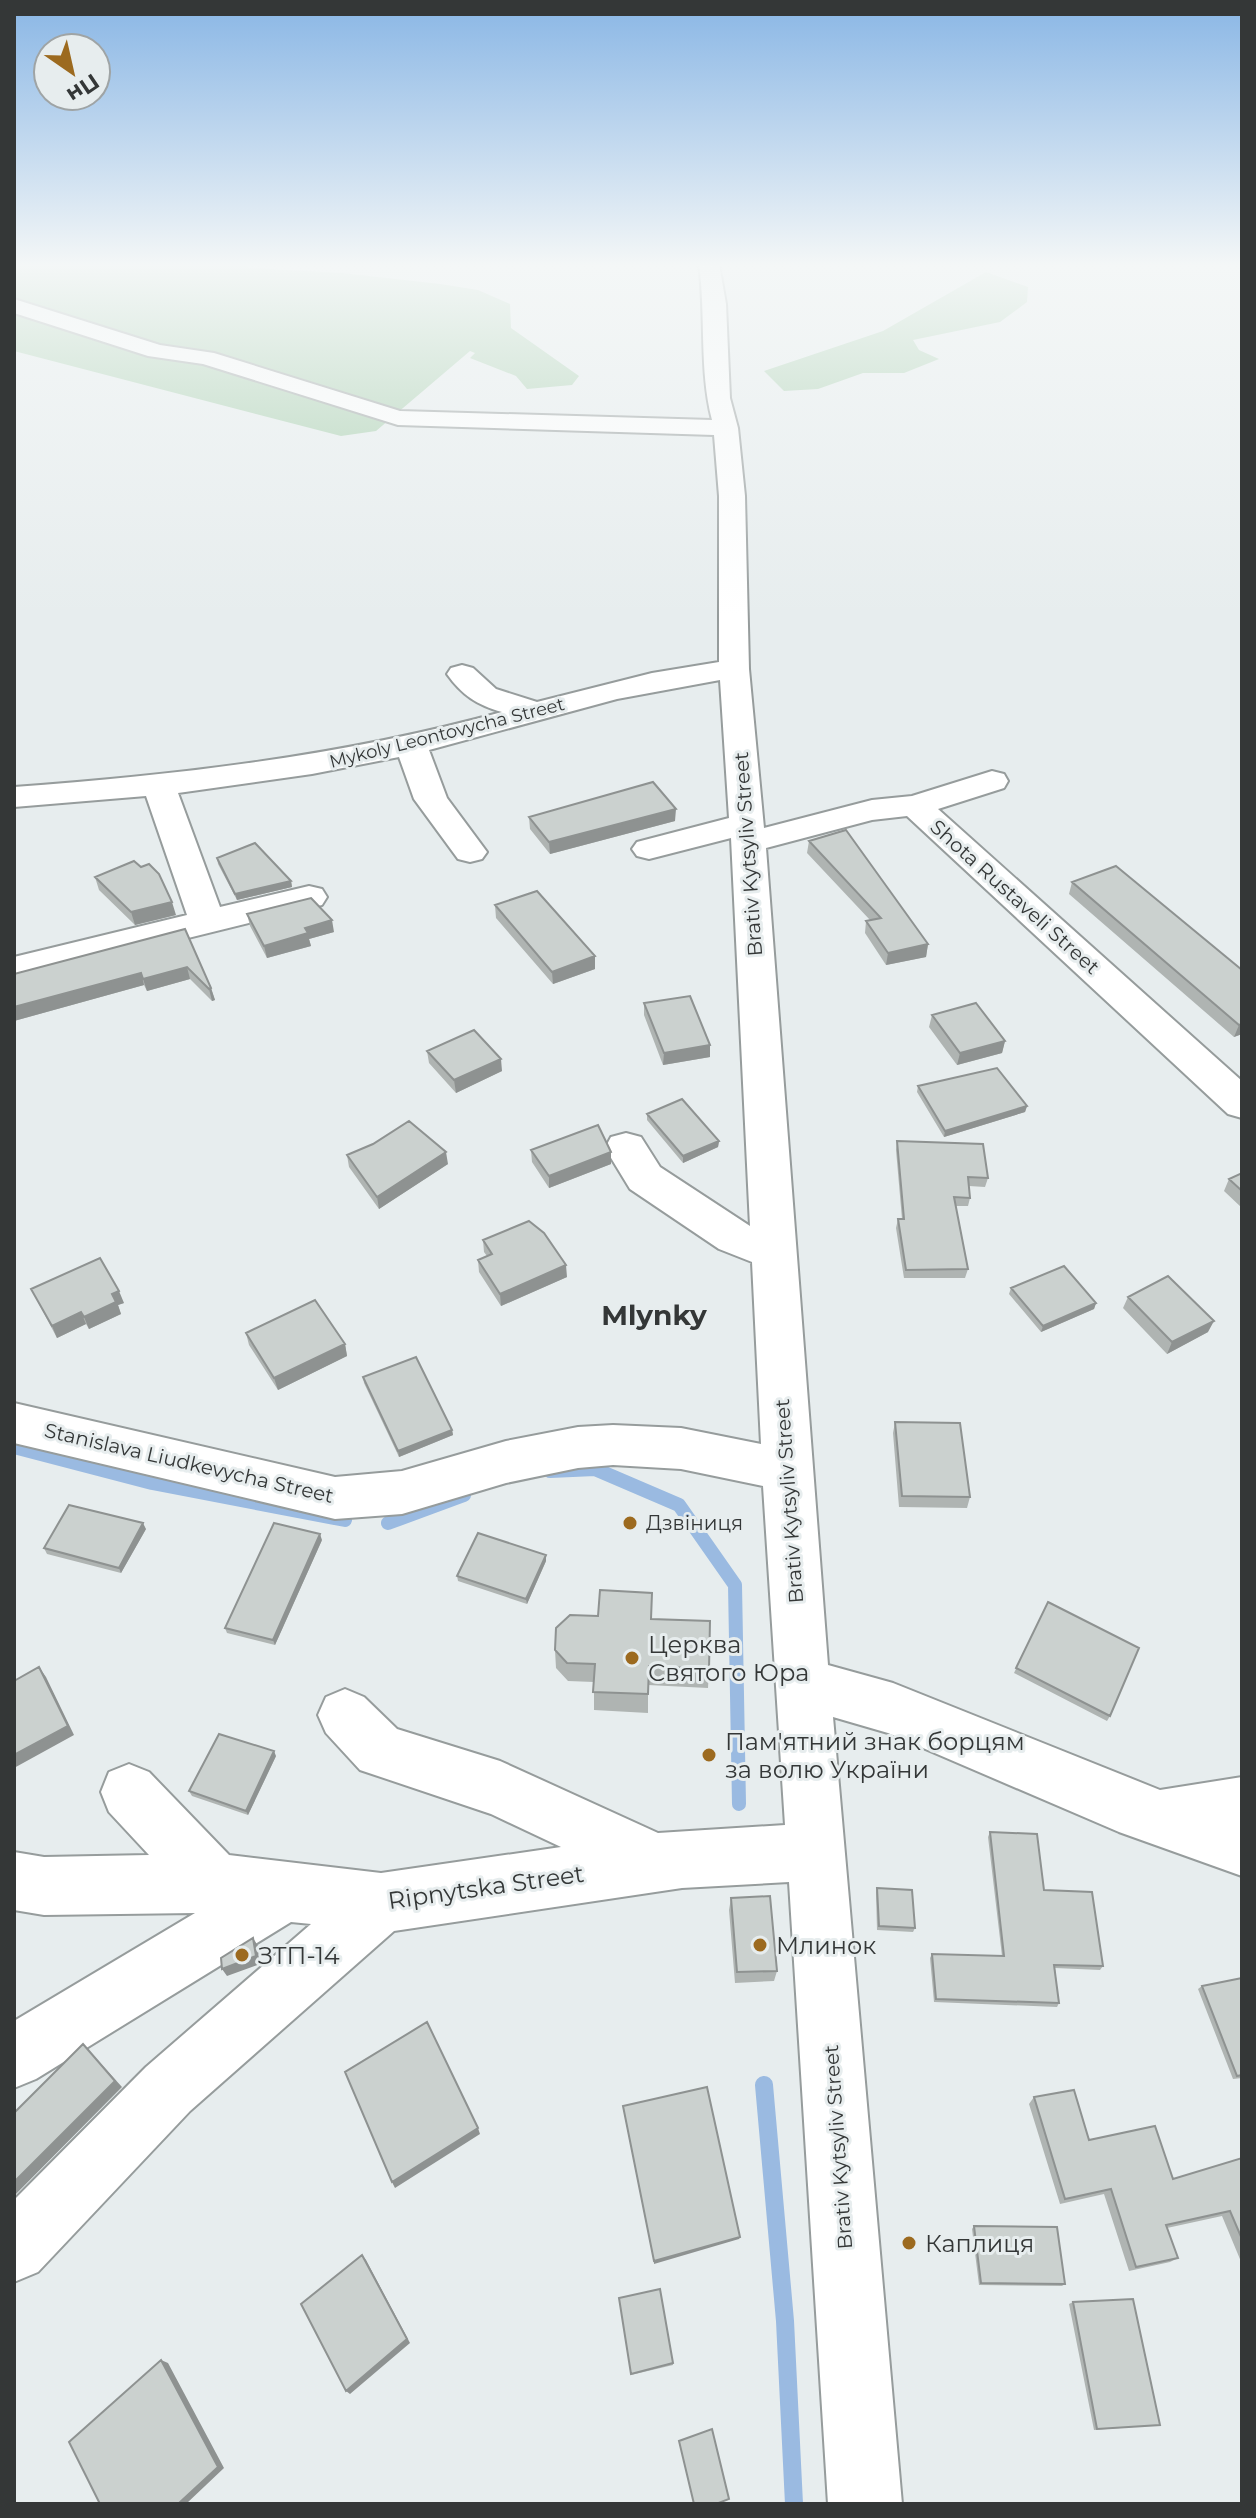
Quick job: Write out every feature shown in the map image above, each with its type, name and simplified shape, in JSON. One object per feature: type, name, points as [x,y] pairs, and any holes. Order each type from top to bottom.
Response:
[{"type":"street","points":[[279,382],[385,416],[423,420],[726,428]]},
{"type":"street","name":"Brativ Kytsyliv Street","points":[[717,382],[718,398],[726,428],[732,496],[734,669],[748,832],[787,1472],[865,2504]]},
{"type":"street","name":"Mykoly Leontovycha Street","points":[[14,797],[159,787],[321,763],[411,745],[680,675],[734,669]]},
{"type":"street","points":[[462,674],[474,691],[483,696],[538,712]]},
{"type":"street","points":[[411,745],[431,799],[470,852]]},
{"type":"street","points":[[915,806],[992,781]]},
{"type":"street","points":[[159,787],[207,921]]},
{"type":"street","name":"Shota Rustaveli Street","points":[[649,849],[748,832],[771,839],[889,805],[915,806],[1242,1104]]},
{"type":"street","points":[[14,969],[309,897]]},
{"type":"street","points":[[626,1148],[645,1178],[734,1237],[773,1252]]},
{"type":"street","name":"Stanislava Liudkevycha Street","points":[[14,1423],[335,1498],[373,1500],[420,1490],[508,1461],[585,1446],[666,1444],[732,1455],[787,1472]]},
{"type":"street","points":[[802,1683],[893,1709],[1119,1804],[1242,1847]]},
{"type":"street","points":[[345,1715],[380,1751],[500,1789],[657,1863]]},
{"type":"street","points":[[129,1792],[215,1883]]},
{"type":"street","points":[[1158,1817],[1242,1805]]},
{"type":"street","name":"Ripnytska Street","points":[[14,1881],[44,1886],[215,1883],[381,1903],[657,1863],[735,1855],[815,1852]]},
{"type":"street","points":[[14,2057],[283,1893]]},
{"type":"street","points":[[14,2248],[168,2089],[381,1903]]},
{"type":"green space","points":[[131,382],[434,382],[376,431],[341,436]]},
{"type":"green space","points":[[521,382],[575,382],[572,385],[527,389]]},
{"type":"green space","points":[[775,382],[839,382],[818,389],[784,391]]},
{"type":"building","points":[[653,782],[676,809],[549,842],[529,817]]},
{"type":"building","points":[[846,830],[928,944],[888,953],[866,921],[881,918],[809,841]]},
{"type":"building","points":[[255,843],[291,881],[235,894],[217,858]]},
{"type":"building","points":[[134,861],[141,867],[149,864],[159,874],[172,902],[131,912],[95,877]]},
{"type":"building","points":[[1116,866],[1242,970],[1242,1024],[1239,1025],[1072,882]]},
{"type":"building","points":[[537,891],[595,956],[552,972],[495,905]]},
{"type":"building","points":[[311,898],[332,920],[305,928],[308,933],[264,946],[247,914]]},
{"type":"building","points":[[185,929],[209,989],[187,967],[143,979],[141,973],[14,1007],[14,974]]},
{"type":"building","points":[[690,996],[710,1045],[664,1053],[644,1003]]},
{"type":"building","points":[[976,1003],[1005,1041],[960,1053],[932,1015]]},
{"type":"building","points":[[474,1030],[501,1059],[454,1080],[427,1051]]},
{"type":"building","points":[[997,1068],[1027,1106],[945,1131],[918,1086]]},
{"type":"building","points":[[682,1099],[719,1141],[683,1156],[647,1114]]},
{"type":"building","points":[[409,1121],[446,1152],[377,1197],[347,1155],[373,1144]]},
{"type":"building","points":[[598,1125],[611,1152],[549,1176],[531,1150]]},
{"type":"building","points":[[897,1141],[983,1144],[988,1178],[968,1177],[970,1198],[954,1197],[968,1269],[906,1270],[898,1219],[904,1219]]},
{"type":"building","points":[[1242,1173],[1242,1191],[1229,1179]]},
{"type":"building","points":[[529,1221],[544,1233],[566,1265],[500,1294],[478,1260],[492,1254],[483,1240]]},
{"type":"building","points":[[100,1258],[119,1291],[112,1294],[116,1302],[84,1317],[81,1312],[52,1326],[31,1289]]},
{"type":"building","points":[[1064,1266],[1096,1303],[1043,1326],[1011,1288]]},
{"type":"building","points":[[1168,1276],[1214,1321],[1172,1342],[1128,1297]]},
{"type":"building","points":[[315,1300],[345,1344],[274,1378],[246,1333]]},
{"type":"building","points":[[416,1357],[452,1430],[398,1451],[363,1377]]},
{"type":"building","points":[[895,1422],[960,1423],[970,1497],[902,1496]]},
{"type":"building","points":[[69,1505],[143,1523],[119,1568],[44,1548]]},
{"type":"building","points":[[274,1523],[320,1534],[273,1640],[225,1628]]},
{"type":"building","points":[[478,1533],[546,1555],[526,1599],[457,1576]]},
{"type":"building","name":"Церква Святого Юра","points":[[600,1590],[652,1593],[651,1619],[710,1621],[709,1669],[649,1666],[648,1694],[593,1692],[595,1664],[567,1663],[555,1650],[556,1628],[570,1615],[598,1616]]},
{"type":"building","points":[[1048,1602],[1139,1648],[1110,1716],[1016,1668]]},
{"type":"building","points":[[39,1667],[68,1726],[14,1755],[14,1681]]},
{"type":"building","points":[[219,1734],[274,1751],[246,1811],[189,1791]]},
{"type":"building","points":[[990,1832],[1037,1834],[1044,1890],[1092,1892],[1103,1966],[1054,1965],[1059,2003],[936,1999],[932,1954],[1004,1956]]},
{"type":"building","points":[[877,1888],[912,1890],[915,1928],[879,1926]]},
{"type":"building","points":[[770,1896],[777,1971],[737,1972],[731,1898]]},
{"type":"building","points":[[253,1938],[256,1956],[222,1969],[221,1958]]},
{"type":"building","points":[[1242,1978],[1242,2075],[1237,2076],[1202,1986]]},
{"type":"building","points":[[427,2022],[478,2128],[392,2182],[345,2072]]},
{"type":"building","points":[[83,2044],[115,2081],[14,2182],[14,2113]]},
{"type":"building","points":[[707,2087],[740,2237],[654,2261],[623,2106]]},
{"type":"building","points":[[1074,2090],[1089,2140],[1155,2126],[1173,2179],[1242,2158],[1242,2239],[1230,2211],[1166,2225],[1178,2258],[1136,2267],[1111,2189],[1065,2199],[1034,2097]]},
{"type":"building","points":[[974,2226],[1057,2227],[1065,2284],[981,2283]]},
{"type":"building","points":[[362,2255],[407,2339],[346,2391],[301,2304]]},
{"type":"building","points":[[660,2289],[673,2363],[631,2374],[619,2298]]},
{"type":"building","points":[[1133,2299],[1160,2425],[1097,2429],[1073,2302]]},
{"type":"building","points":[[161,2360],[218,2467],[178,2504],[100,2504],[69,2442]]},
{"type":"building","points":[[712,2429],[729,2499],[716,2504],[694,2504],[679,2441]]},
{"type":"waterway","points":[[14,1447],[152,1483],[345,1520]]},
{"type":"waterway","points":[[550,1471],[595,1469],[679,1505],[735,1585],[739,1804]]},
{"type":"waterway","points":[[388,1523],[464,1495]]},
{"type":"waterway","points":[[764,2085],[785,2321],[794,2504]]},
{"type":"place","name":"Дзвіниця","points":[[630,1523]]},
{"type":"place","name":"Церква Святого Юра","points":[[632,1658]]},
{"type":"place","name":"Пам'ятний знак борцям за волю України","points":[[709,1755]]},
{"type":"place","name":"Млинок","points":[[760,1945]]},
{"type":"place","name":"ЗТП-14","points":[[242,1955]]},
{"type":"place","name":"Каплиця","points":[[909,2243]]},
{"type":"district","name":"Mlynky","points":[[654,1315]]}]
